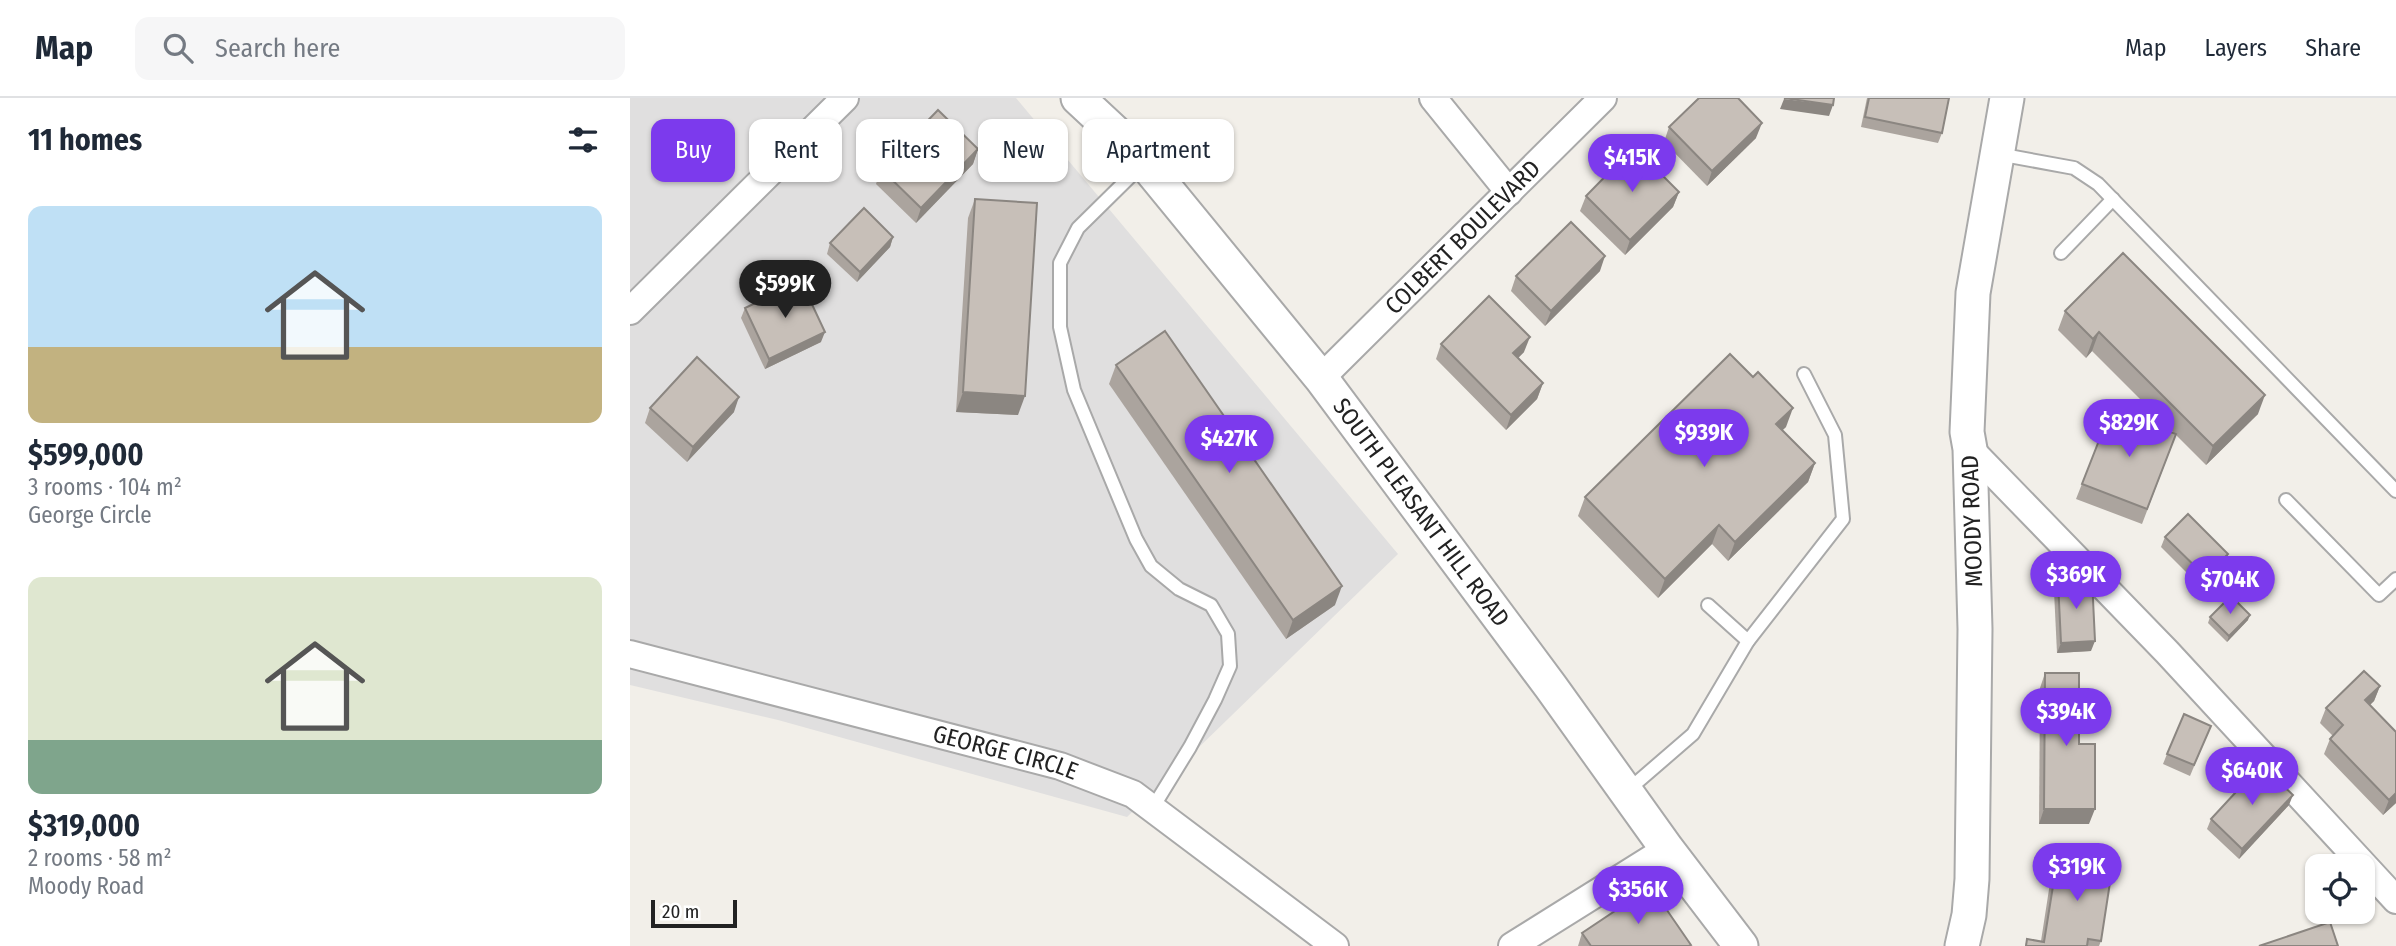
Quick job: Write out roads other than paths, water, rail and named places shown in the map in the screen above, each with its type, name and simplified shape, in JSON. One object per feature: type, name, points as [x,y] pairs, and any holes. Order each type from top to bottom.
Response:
[{"type":"street","points":[[630,311],[845,98]]},
{"type":"street","name":"SOUTH PLEASANT HILL ROAD","points":[[1078,98],[1099,119]]},
{"type":"street","points":[[1433,98],[1508,192]]},
{"type":"street","name":"COLBERT BOULEVARD","points":[[1321,378],[1603,98]]},
{"type":"street","name":"MOODY ROAD","points":[[1962,946],[1972,879],[1975,629],[1970,449],[1966,432],[1973,293],[2007,98]]},
{"type":"street","name":"SOUTH PLEASANT HILL ROAD","points":[[1160,182],[1321,378],[1741,946]]},
{"type":"street","points":[[1970,449],[2167,652],[2396,900]]},
{"type":"street","name":"GEORGE CIRCLE","points":[[630,654],[1060,766],[1133,794],[1335,946]]},
{"type":"street","points":[[1512,946],[1667,849]]},
{"type":"lane","points":[[1997,154],[2074,169],[2098,184],[2396,491]]},
{"type":"lane","points":[[1125,182],[1078,228],[1060,263],[1060,327],[1074,390],[1136,539],[1152,566],[1179,589],[1211,606],[1228,634],[1230,666],[1190,747],[1152,808]]},
{"type":"lane","points":[[2061,253],[2113,199]]},
{"type":"lane","points":[[1627,791],[1693,734],[1748,641],[1843,519],[1835,435],[1804,374]]},
{"type":"lane","points":[[2286,500],[2379,595],[2396,579]]},
{"type":"lane","points":[[1708,605],[1748,641]]}]
